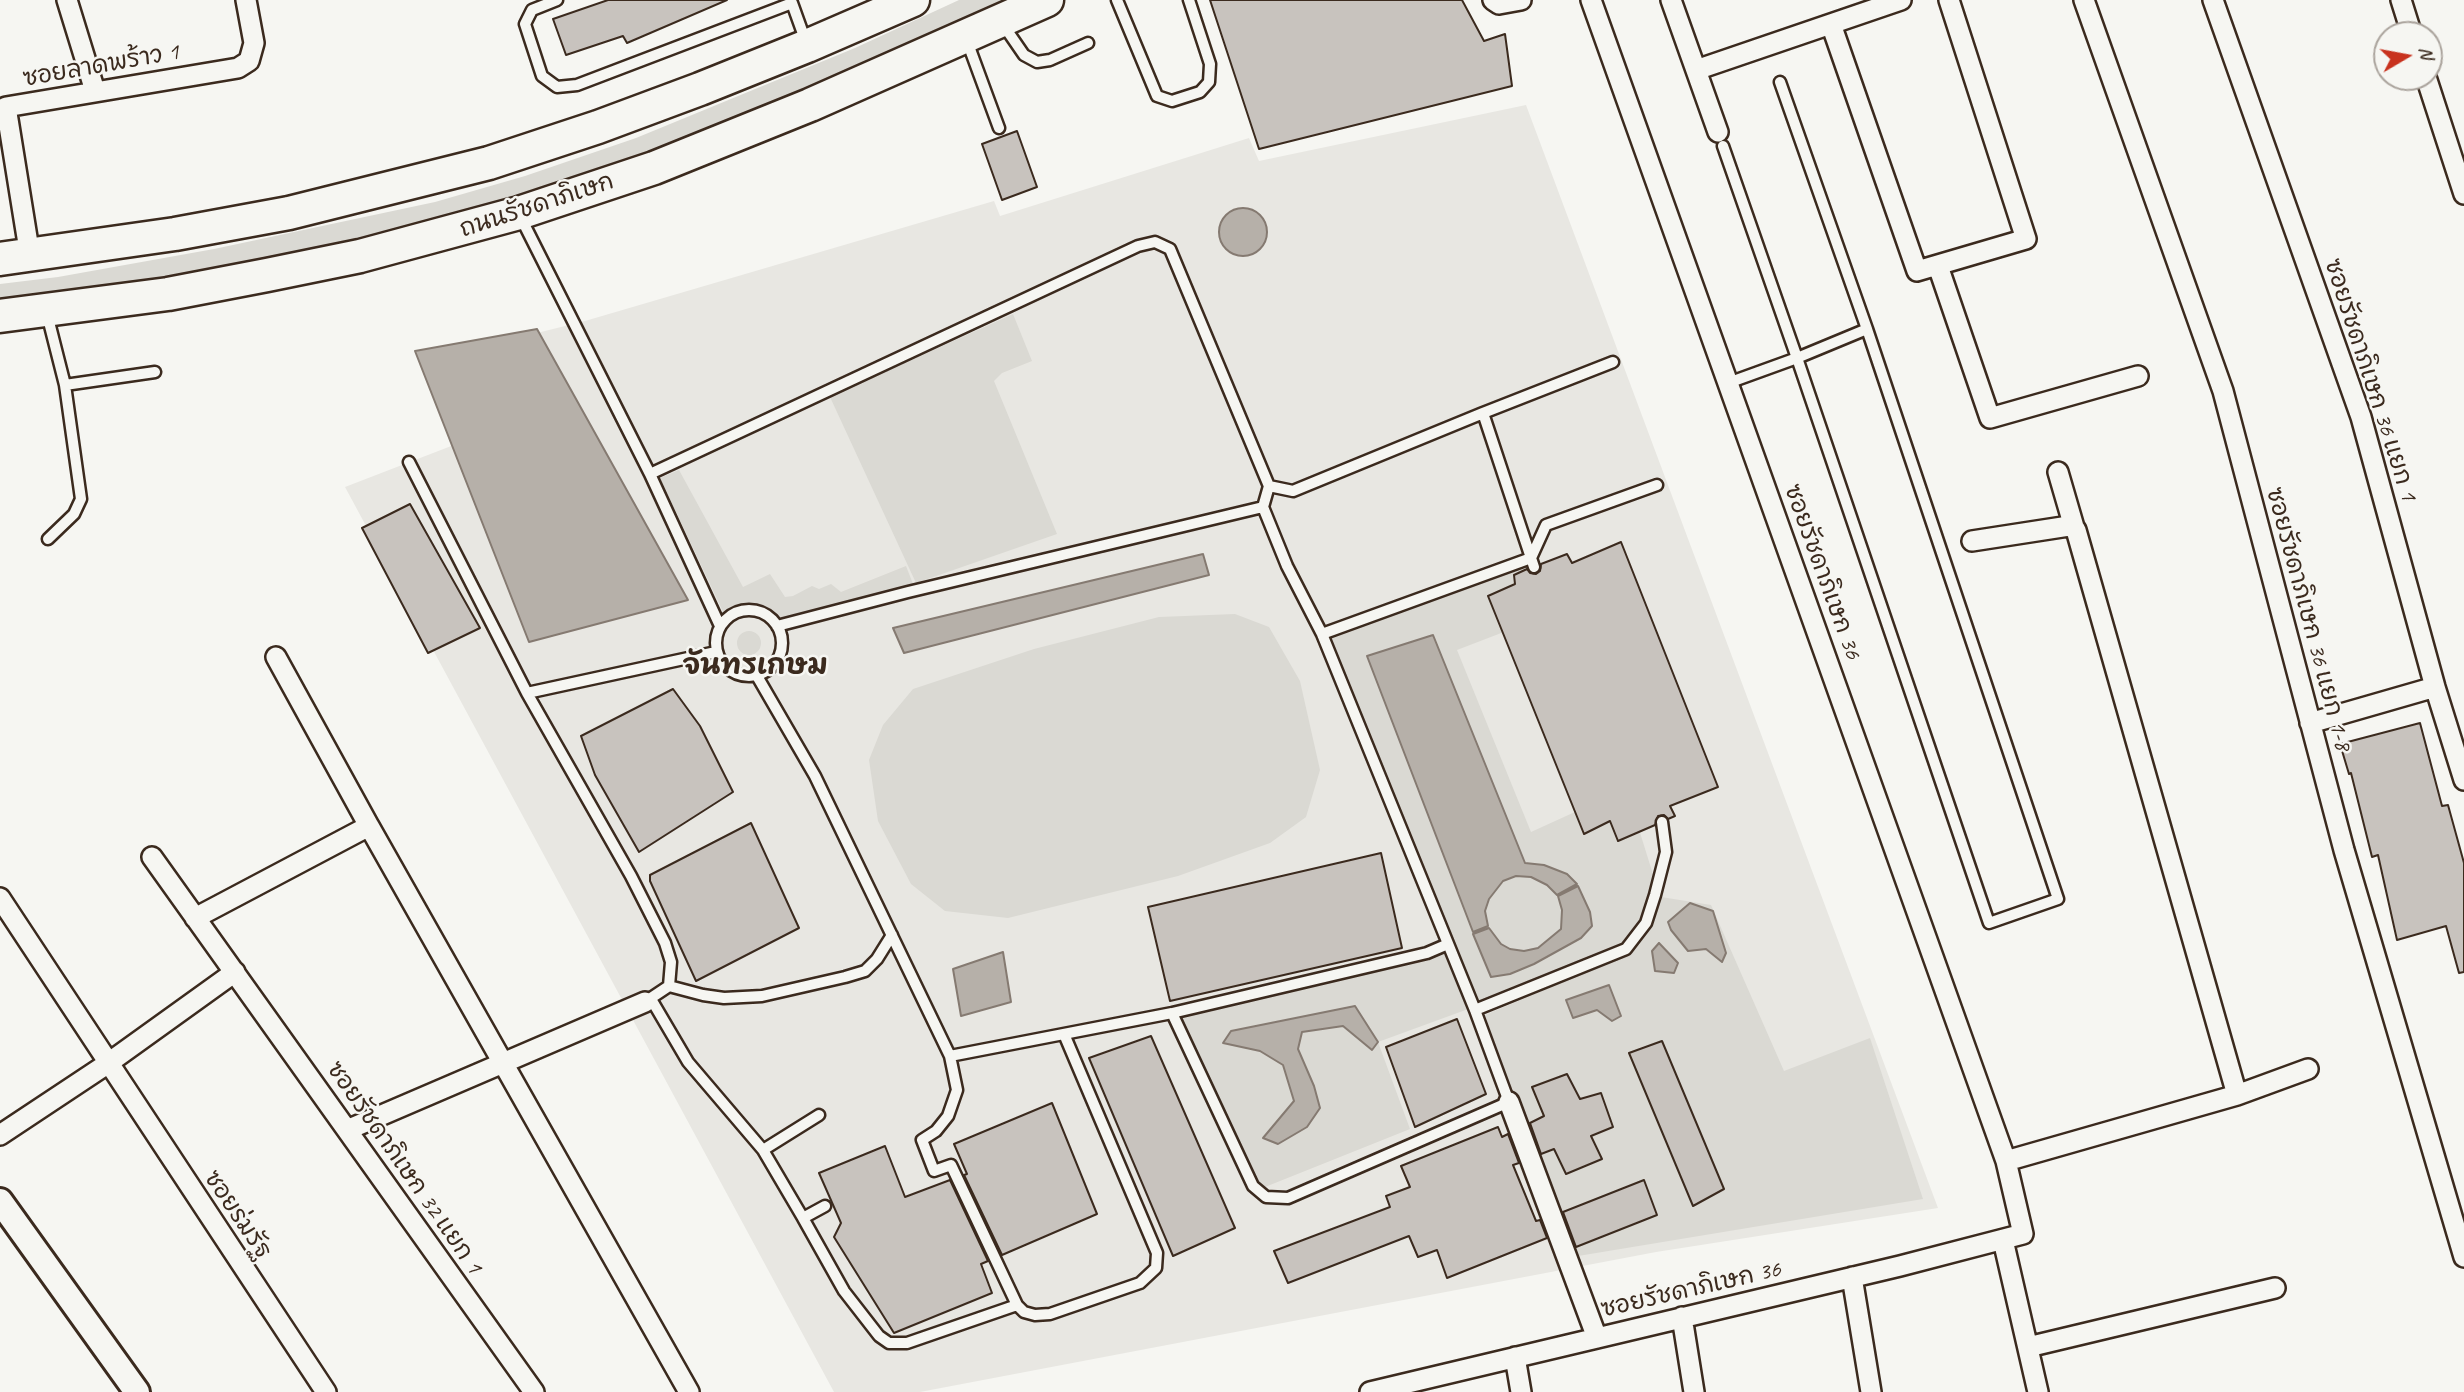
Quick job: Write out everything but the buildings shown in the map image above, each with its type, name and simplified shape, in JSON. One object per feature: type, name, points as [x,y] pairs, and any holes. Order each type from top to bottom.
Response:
[{"type":"main road","points":[[15,257],[175,234],[289,213],[489,163],[598,127],[807,46],[912,0]]},
{"type":"main road","name":"ถนนรัชดาภิเษก","points":[[0,316],[168,294],[360,256],[519,213],[654,168],[810,105],[1047,0]]},
{"type":"street","points":[[66,0],[95,91]]},
{"type":"street","name":"ซอยลาดพร้าว 1","points":[[15,257],[6,107],[238,68],[249,61],[254,43],[246,0]]},
{"type":"street","points":[[1493,0],[1499,4],[1521,0]]},
{"type":"street","name":"ซอยรัชดาภิเษก 36","points":[[1370,1392],[1852,1278],[2023,1234],[2006,1161],[1591,0]]},
{"type":"street","points":[[1671,0],[1721,139]]},
{"type":"street","points":[[1696,70],[1901,0]]},
{"type":"street","points":[[1831,24],[1917,271],[2024,241],[2026,237],[1949,0]]},
{"type":"street","name":"ซอยรัชดาภิเษก 36 แยก 1-8","points":[[2084,0],[2223,391],[2344,850],[2464,1256]]},
{"type":"street","name":"ซอยรัชดาภิเษก 36 แยก 1","points":[[2213,0],[2361,417],[2435,687],[2464,780]]},
{"type":"street","points":[[2401,0],[2408,21]]},
{"type":"street","points":[[2431,91],[2464,194]]},
{"type":"street","points":[[1938,266],[1990,418],[2138,376]]},
{"type":"street","points":[[2058,472],[2237,1095]]},
{"type":"street","points":[[1972,541],[2074,527]]},
{"type":"street","points":[[276,657],[689,1392]]},
{"type":"street","points":[[2310,723],[2435,687]]},
{"type":"street","points":[[195,918],[369,826]]},
{"type":"street","name":"ซอยรัชดาภิเษก 32 แยก 1","points":[[152,857],[534,1392]]},
{"type":"street","name":"ซอยร่มรัฐ","points":[[0,898],[107,1064],[326,1392]]},
{"type":"street","points":[[0,1135],[107,1064],[235,972]]},
{"type":"street","points":[[347,1130],[648,1001]]},
{"type":"street","points":[[2006,1161],[2237,1095],[2308,1069]]},
{"type":"street","points":[[1509,1102],[1597,1338]]},
{"type":"street","points":[[0,1201],[137,1392]]},
{"type":"street","points":[[2003,1240],[2038,1392]]},
{"type":"street","points":[[1852,1278],[1871,1392]]},
{"type":"street","points":[[2028,1347],[2275,1288]]},
{"type":"street","points":[[1682,1317],[1694,1392]]},
{"type":"street","points":[[1515,1357],[1521,1392]]},
{"type":"lane","points":[[557,0],[532,10],[525,24],[542,76],[557,87],[577,85],[795,1],[807,46]]},
{"type":"lane","points":[[1117,0],[1157,96],[1172,101],[1200,92],[1209,82],[1210,64],[1189,0]]},
{"type":"lane","points":[[1001,22],[1024,55],[1037,62],[1050,60],[1088,43]]},
{"type":"lane","points":[[965,37],[999,128]]},
{"type":"lane","points":[[1721,139],[1989,923],[2059,899],[1867,329],[1780,82]]},
{"type":"lane","points":[[519,213],[650,474],[720,626]]},
{"type":"lane","points":[[650,474],[1138,246],[1155,242],[1170,249],[1269,486],[1264,507],[1287,566],[1322,635],[1475,1010],[1509,1102],[1288,1198],[1266,1197],[1253,1186],[1172,1013]]},
{"type":"lane","points":[[46,310],[65,386],[81,499],[74,514],[48,539]]},
{"type":"lane","points":[[1728,383],[1867,329]]},
{"type":"lane","points":[[1269,486],[1293,491],[1613,362]]},
{"type":"lane","points":[[65,386],[155,372]]},
{"type":"lane","points":[[1483,413],[1532,563]]},
{"type":"lane","points":[[409,462],[527,693],[631,876],[665,943],[671,962],[670,986]]},
{"type":"lane","points":[[1532,563],[1546,525],[1657,485]]},
{"type":"lane","points":[[777,626],[1264,507]]},
{"type":"lane","points":[[1322,635],[1532,563]]},
{"type":"lane","points":[[737,612],[760,612],[770,617],[777,626],[781,635],[780,656],[767,671],[757,676],[747,677],[728,669],[716,652],[720,626],[737,612]]},
{"type":"lane","points":[[527,693],[716,652]]},
{"type":"lane","points":[[757,676],[815,776],[950,1056],[957,1090],[948,1116],[936,1131],[922,1140],[934,1171],[951,1165],[1017,1305],[1024,1312],[1035,1315],[1050,1314],[1140,1283],[1156,1268],[1157,1253],[1064,1034]]},
{"type":"lane","points":[[1475,1010],[1626,950],[1646,923],[1655,895],[1666,852],[1662,822]]},
{"type":"lane","points":[[892,935],[877,959],[864,971],[845,977],[749,997],[713,996],[670,986],[648,1001],[688,1062],[763,1150],[844,1291],[879,1336],[889,1343],[907,1343],[1017,1305]]},
{"type":"lane","points":[[950,1056],[1172,1013],[1427,953],[1448,944]]},
{"type":"lane","points":[[763,1150],[819,1115]]},
{"type":"lane","points":[[803,1218],[825,1206]]},
{"type":"shaded area","points":[[959,0],[1015,0],[774,107],[557,189],[364,241],[152,281],[0,303],[0,284],[58,277],[214,249],[435,202],[525,176],[636,138],[855,48]]},
{"type":"shaded area","points":[[1526,105],[1938,1208],[1656,1252],[920,1392],[834,1392],[345,487],[459,443],[433,359],[585,321],[994,201],[1000,216],[1249,138],[1259,161]]},
{"type":"shaded area","points":[[1243,208],[1260,215],[1267,232],[1260,249],[1243,256],[1226,249],[1219,232],[1226,215]]},
{"type":"shaded area","points":[[1013,314],[1032,361],[1002,373],[994,381],[1057,534],[916,583],[830,397]]},
{"type":"shaded area","points":[[537,329],[688,600],[529,642],[415,351]]},
{"type":"shaded area","points":[[679,470],[743,587],[770,574],[785,597],[812,586],[819,589],[831,584],[841,592],[906,566],[915,589],[786,619],[753,606],[726,618],[660,478]]},
{"type":"shaded area","points":[[1203,554],[1209,575],[904,653],[893,628]]},
{"type":"shaded area","points":[[1528,565],[1548,615],[1457,650],[1531,832],[1610,796],[1637,823],[1656,884],[1642,922],[1622,947],[1478,1005],[1327,636]]},
{"type":"shaded area","points":[[1235,614],[1269,627],[1300,681],[1320,770],[1306,817],[1270,843],[1178,876],[1008,918],[945,911],[911,884],[878,821],[869,760],[883,725],[913,689],[1034,649],[1159,617]]},
{"type":"shaded area","points":[[744,631],[754,631],[761,638],[761,648],[754,655],[744,655],[737,648],[737,638]]},
{"type":"shaded area","points":[[1433,635],[1525,863],[1544,865],[1567,874],[1577,884],[1557,895],[1547,885],[1531,877],[1516,876],[1503,881],[1489,899],[1485,911],[1488,926],[1473,932],[1367,656]]},
{"type":"shaded area","points":[[1578,886],[1590,912],[1592,926],[1581,938],[1534,964],[1510,974],[1491,977],[1473,934],[1489,928],[1501,944],[1510,949],[1524,951],[1538,948],[1561,929],[1562,910],[1558,896]]},
{"type":"shaded area","points":[[1661,897],[1711,905],[1784,1071],[1870,1038],[1923,1199],[1572,1257],[1485,1015],[1630,954],[1652,926]]},
{"type":"shaded area","points":[[1690,903],[1713,911],[1726,953],[1722,962],[1706,949],[1688,951],[1671,930],[1668,922]]},
{"type":"shaded area","points":[[1659,943],[1678,963],[1674,973],[1655,971],[1652,951]]},
{"type":"shaded area","points":[[1446,949],[1471,1008],[1378,1042],[1410,1129],[1260,1189],[1180,1014],[1429,957]]},
{"type":"shaded area","points":[[1003,952],[1011,1002],[961,1016],[953,969]]},
{"type":"shaded area","points":[[1609,985],[1621,1016],[1612,1021],[1597,1010],[1573,1018],[1566,1000]]},
{"type":"shaded area","points":[[1355,1006],[1378,1042],[1372,1050],[1343,1026],[1302,1032],[1298,1049],[1320,1108],[1307,1127],[1278,1144],[1263,1138],[1294,1101],[1283,1065],[1260,1051],[1223,1043],[1231,1031]]},
{"type":"district","name":"จันทรเกษม","points":[[755,667]]}]
